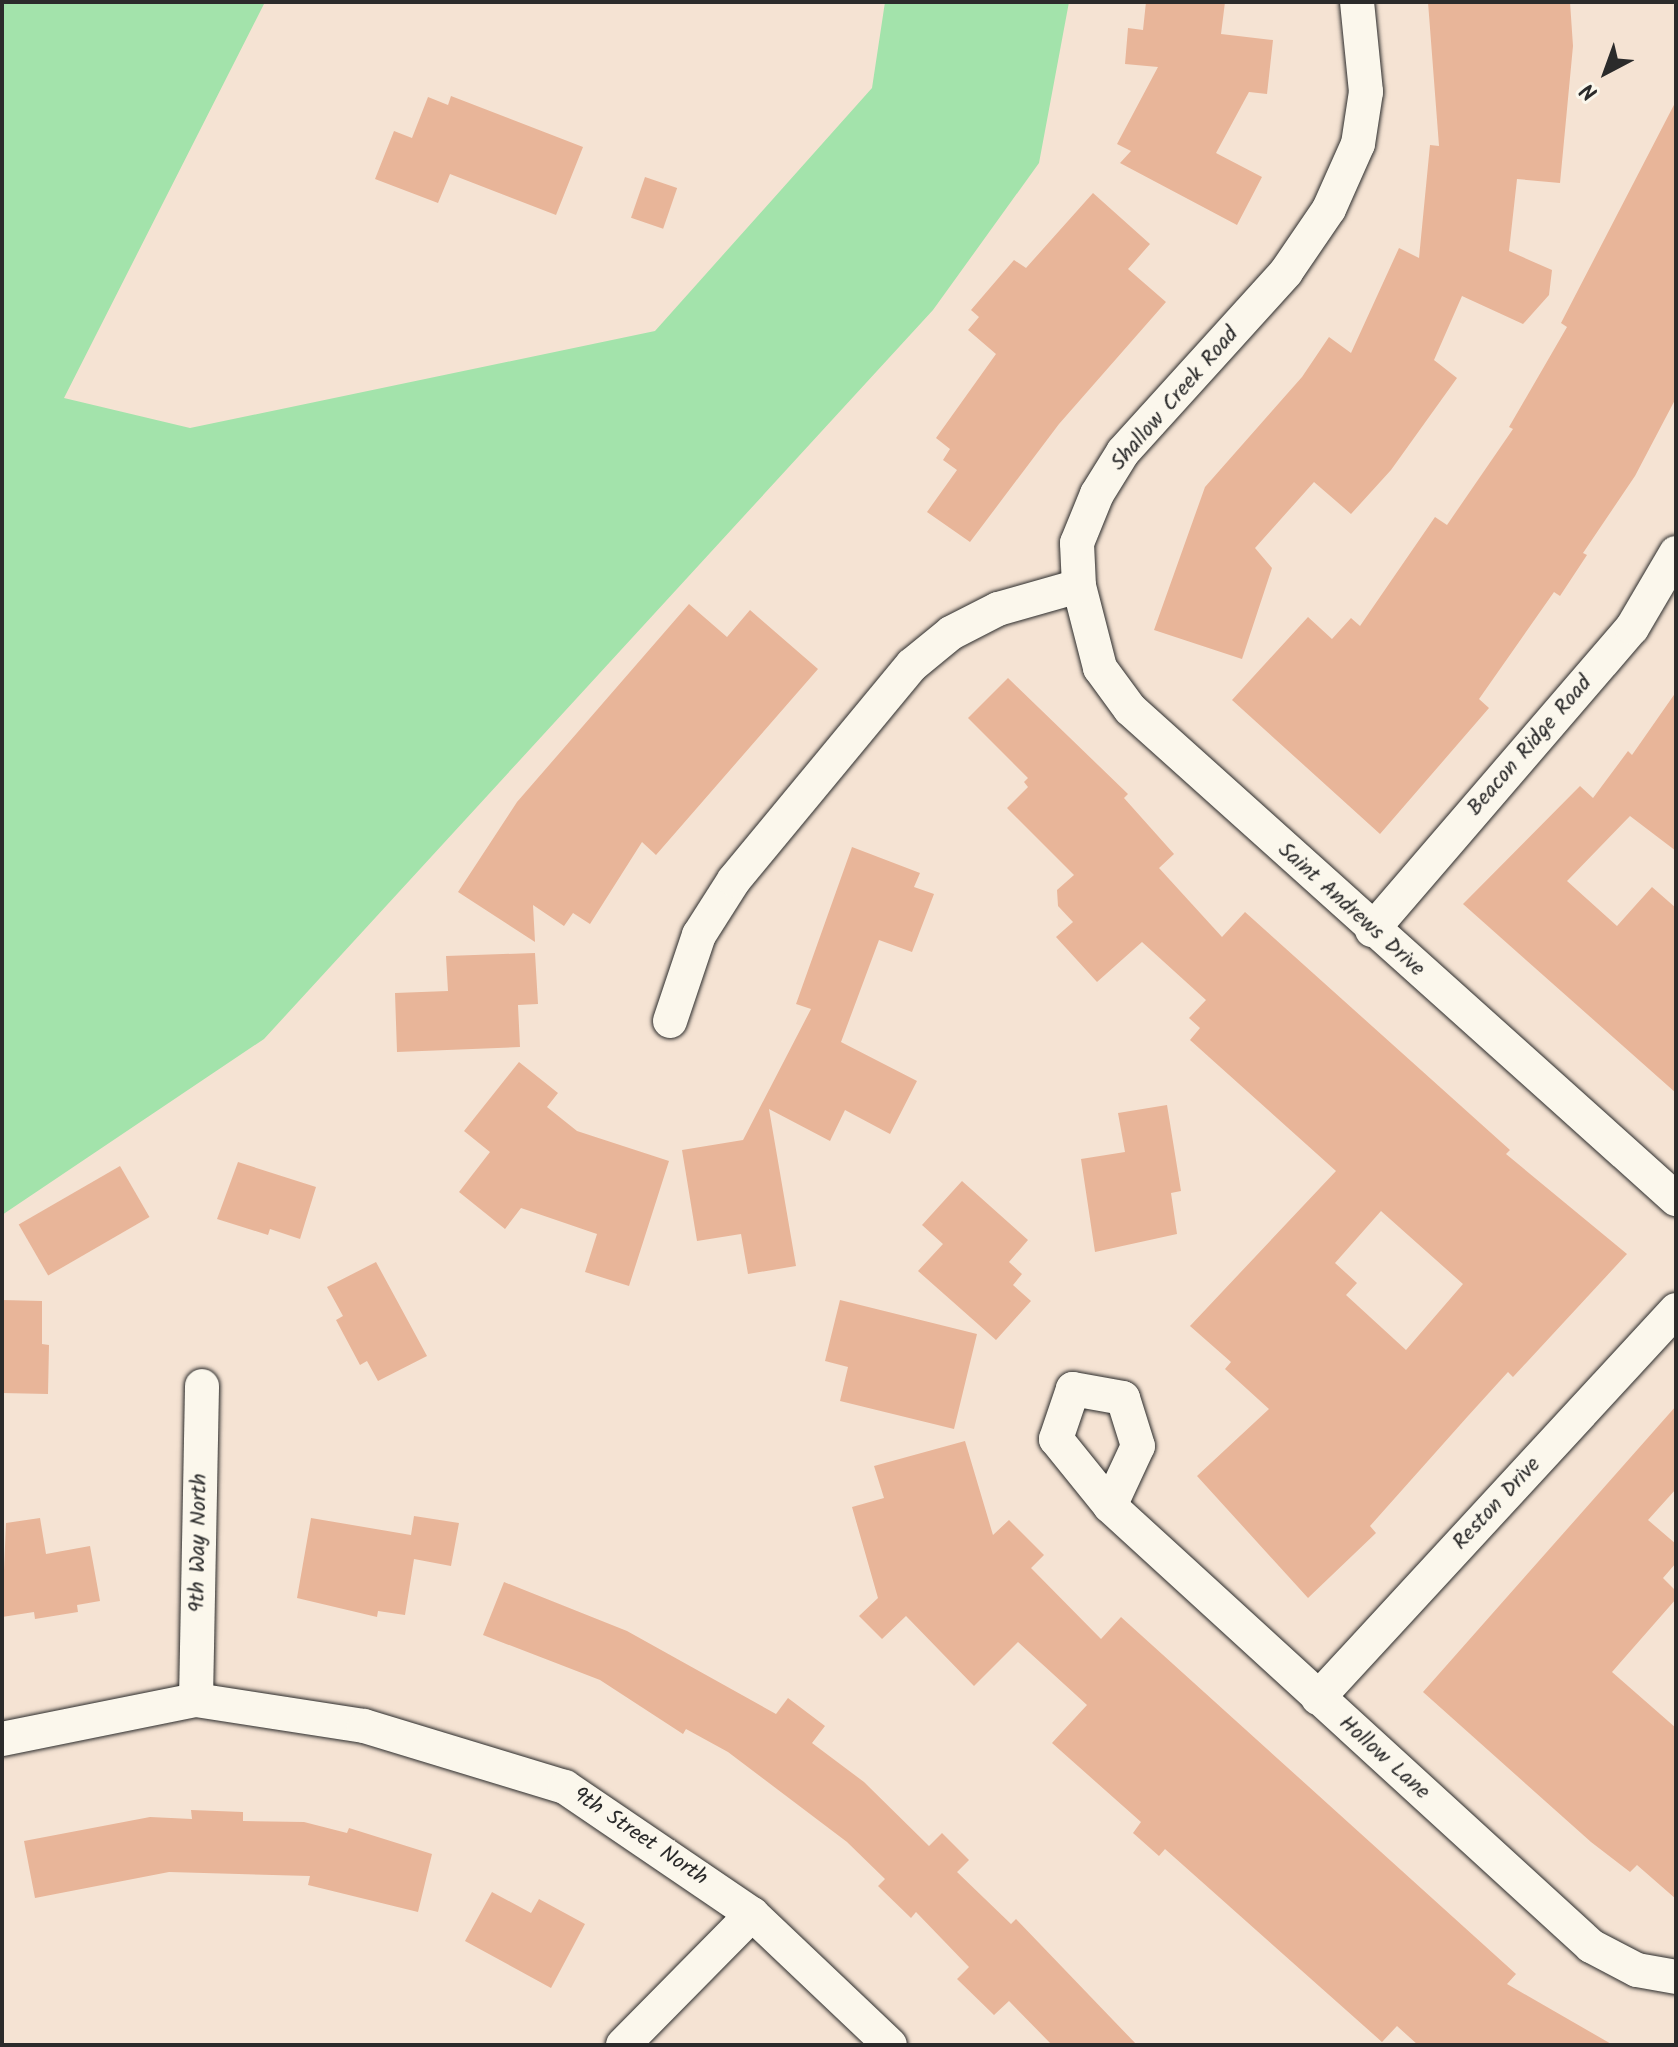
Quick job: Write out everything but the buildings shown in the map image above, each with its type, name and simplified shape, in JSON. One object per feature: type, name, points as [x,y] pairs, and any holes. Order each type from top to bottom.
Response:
[{"type":"street","name":"Shallow Creek Road","points":[[1079,586],[1077,543],[1097,494],[1123,452],[1286,272],[1329,209],[1358,144],[1366,92],[1357,2]]},
{"type":"street","name":"Beacon Ridge Road","points":[[1372,930],[1632,628],[1676,553]]},
{"type":"street","name":"Saint Andrews Drive","points":[[1079,586],[1100,668],[1130,709],[1372,930],[1676,1199]]},
{"type":"street","points":[[670,1021],[699,935],[734,880],[912,665],[951,633],[998,609],[1079,586]]},
{"type":"street","name":"Reston Drive","points":[[1318,1698],[1676,1310]]},
{"type":"street","name":"9th Way North","points":[[196,1700],[202,1386]]},
{"type":"street","name":"Hollow Lane","points":[[1110,1506],[1591,1946],[1637,1970],[1676,1977]]},
{"type":"street","name":"9th Street North","points":[[2,1739],[132,1709],[196,1700],[364,1726],[565,1787],[752,1914],[890,2045]]},
{"type":"street","points":[[623,2045],[752,1914]]},
{"type":"green space","points":[[2,2],[265,2],[64,398],[190,428],[655,331],[872,88],[885,2],[1069,2],[1039,163],[933,310],[264,1039],[2,1215]]}]
